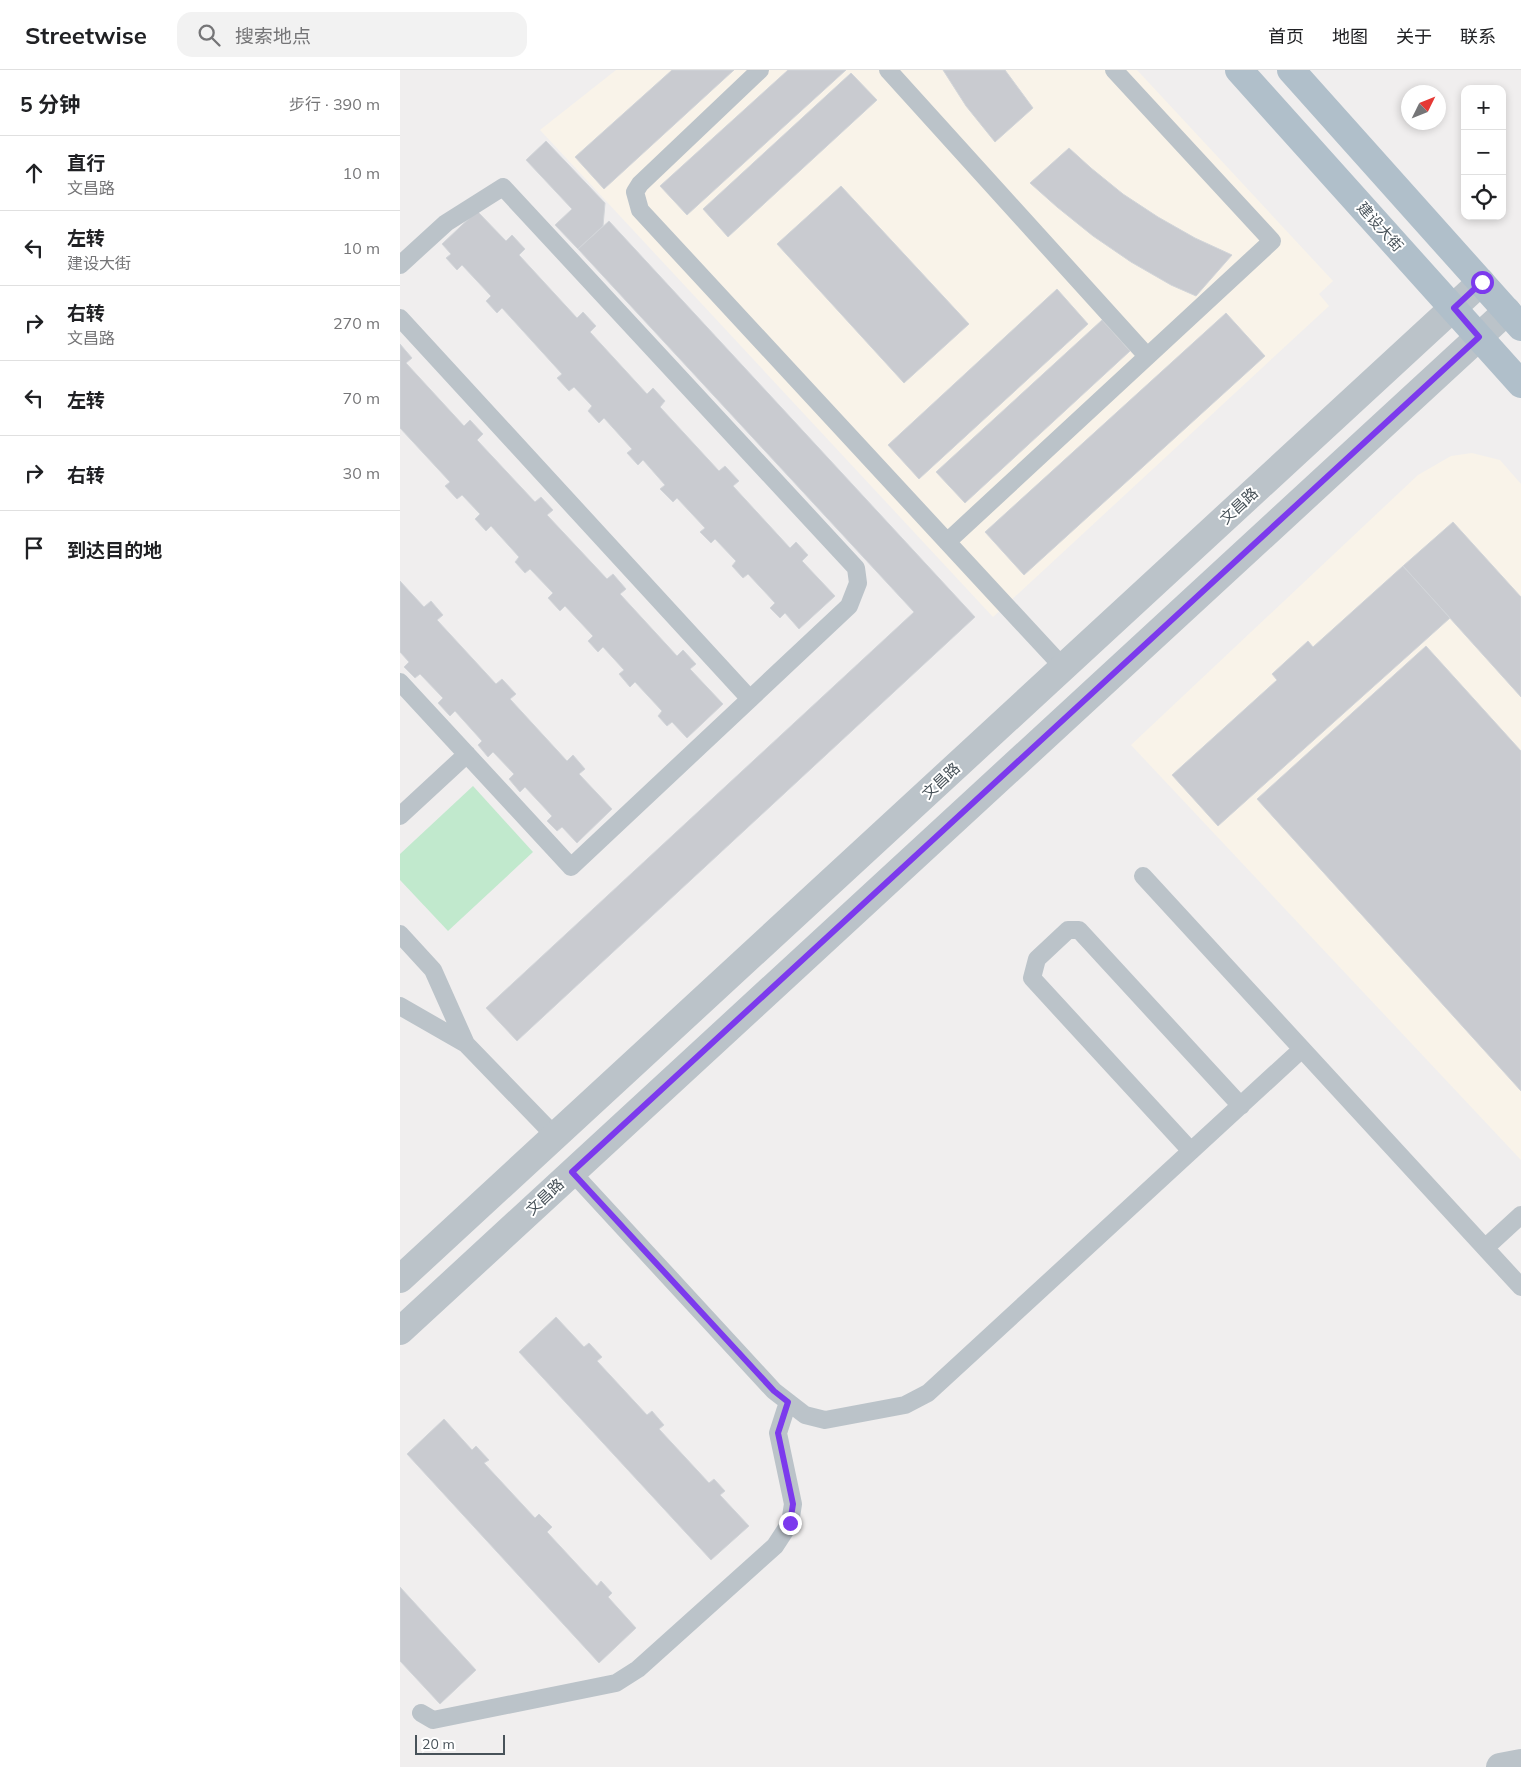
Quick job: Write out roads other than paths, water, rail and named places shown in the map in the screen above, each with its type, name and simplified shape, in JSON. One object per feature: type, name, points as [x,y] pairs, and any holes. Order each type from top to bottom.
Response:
[{"type":"main road","name":"建设大街","points":[[1239,70],[1521,384]]},
{"type":"main road","points":[[1291,70],[1514,319]]},
{"type":"street","name":"文昌路","points":[[400,1279],[1482,282]]},
{"type":"street","name":"文昌路","points":[[400,1331],[1479,337],[1514,319]]},
{"type":"street","points":[[1500,1767],[1521,1763]]},
{"type":"lane","points":[[760,70],[640,184],[635,192],[640,210],[1064,667]]},
{"type":"lane","points":[[888,70],[1147,356]]},
{"type":"lane","points":[[947,542],[1272,240],[1115,70]]},
{"type":"lane","points":[[400,265],[446,223],[503,187],[856,568],[858,583],[849,606],[571,867],[400,682]]},
{"type":"lane","points":[[400,318],[750,699]]},
{"type":"lane","points":[[400,816],[467,754]]},
{"type":"lane","points":[[1143,876],[1521,1287]]},
{"type":"lane","points":[[1191,1151],[1032,978],[1037,959],[1068,930],[1079,930],[1241,1106]]},
{"type":"lane","points":[[400,934],[433,970],[466,1044]]},
{"type":"lane","points":[[400,1006],[466,1044],[555,1136]]},
{"type":"lane","points":[[572,1172],[774,1391],[805,1415],[825,1420],[905,1405],[928,1393],[1302,1049]]},
{"type":"lane","points":[[1485,1248],[1521,1215]]},
{"type":"lane","points":[[421,1714],[432,1720],[616,1683],[638,1669],[775,1546],[790,1523],[793,1504],[778,1433],[788,1402]]}]
